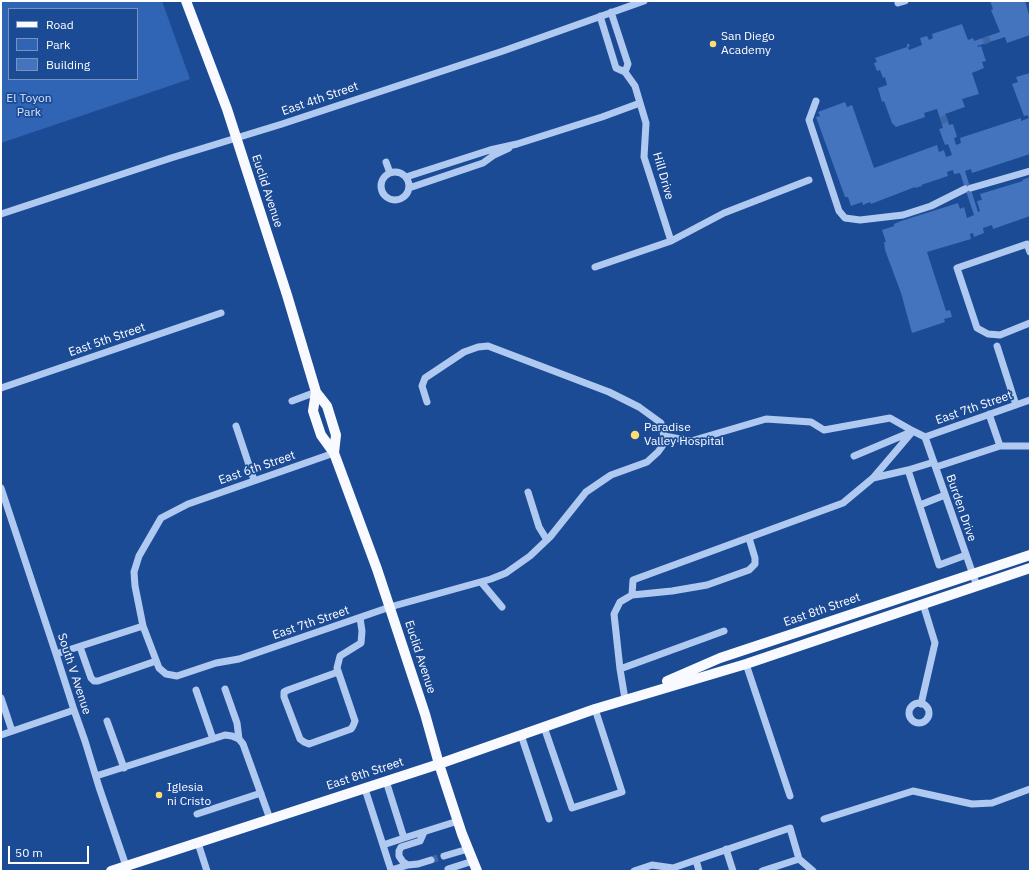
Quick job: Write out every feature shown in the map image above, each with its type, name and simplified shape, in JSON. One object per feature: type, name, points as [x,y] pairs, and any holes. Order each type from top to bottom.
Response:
[{"type":"main road","name":"Euclid Avenue","points":[[186,1],[227,108],[287,295],[316,392],[327,406],[336,435],[334,453]]},
{"type":"main road","name":"Euclid Avenue","points":[[316,392],[313,411],[321,435],[334,453],[375,562],[425,714],[439,764],[477,871]]},
{"type":"main road","name":"East 8th Street","points":[[625,699],[720,658],[1030,555]]},
{"type":"main road","name":"East 8th Street","points":[[111,871],[439,764],[625,699],[746,664],[1030,568]]},
{"type":"street","name":"East 4th Street","points":[[1,214],[175,157],[236,139],[503,50],[644,1]]},
{"type":"street","points":[[611,12],[628,64],[625,72]]},
{"type":"street","name":"Hill Drive","points":[[600,16],[616,68],[625,72],[635,86],[646,123],[644,157],[671,241]]},
{"type":"street","points":[[816,101],[809,120],[839,211],[845,218],[860,220],[903,215],[931,206],[968,188],[1030,171]]},
{"type":"street","points":[[406,178],[490,150],[517,144],[602,117],[640,103]]},
{"type":"street","points":[[409,188],[406,178],[398,172],[390,173],[384,177],[381,186],[384,195],[388,198],[392,200],[401,198],[405,195],[409,188],[483,163],[494,155],[517,144]]},
{"type":"street","points":[[386,162],[390,173]]},
{"type":"street","points":[[594,267],[671,241],[724,213],[809,180]]},
{"type":"street","points":[[1030,252],[1027,244],[957,268],[977,328],[988,334],[1000,335],[1030,323]]},
{"type":"street","name":"East 5th Street","points":[[1,388],[221,313]]},
{"type":"street","points":[[427,402],[422,386],[425,378],[464,352],[478,347],[488,346],[609,392],[639,407],[661,423],[664,436],[691,441],[766,420],[811,422],[824,430],[890,418],[925,437]]},
{"type":"street","points":[[997,346],[1016,405]]},
{"type":"street","points":[[292,401],[316,392]]},
{"type":"street","name":"East 7th Street","points":[[925,437],[1030,400]]},
{"type":"street","points":[[989,414],[1000,446]]},
{"type":"street","points":[[236,426],[254,480]]},
{"type":"street","points":[[854,456],[913,431]]},
{"type":"street","points":[[632,595],[634,580],[843,503],[873,478],[913,431]]},
{"type":"street","name":"East 7th Street","points":[[156,661],[159,668],[166,674],[177,676],[216,663],[239,659],[390,607],[481,582],[506,573],[530,556],[547,540],[586,492],[611,475],[647,462],[663,445],[664,436]]},
{"type":"street","name":"Burden Drive","points":[[925,437],[977,586]]},
{"type":"street","points":[[873,478],[935,465],[1000,446],[1030,446]]},
{"type":"street","name":"East 6th Street","points":[[156,661],[143,626],[135,586],[134,572],[139,556],[161,518],[188,504],[334,453]]},
{"type":"street","points":[[908,470],[939,565],[966,555]]},
{"type":"street","name":"South V Avenue","points":[[1,488],[126,866]]},
{"type":"street","points":[[528,492],[539,527],[547,540]]},
{"type":"street","points":[[920,505],[945,495]]},
{"type":"street","points":[[625,699],[614,614],[620,602],[632,595],[672,591],[707,585],[749,570],[755,564],[756,558],[749,538]]},
{"type":"street","points":[[481,582],[502,607]]},
{"type":"street","points":[[921,704],[935,643],[923,604]]},
{"type":"street","points":[[338,672],[284,692],[284,697],[300,739],[304,742],[309,744],[351,729],[353,726],[355,721],[337,668],[340,656],[361,643],[362,631],[360,618]]},
{"type":"street","points":[[56,654],[143,626]]},
{"type":"street","points":[[620,669],[724,631]]},
{"type":"street","points":[[80,647],[91,678],[94,681],[98,681],[156,661]]},
{"type":"street","points":[[746,664],[790,796]]},
{"type":"street","points":[[225,688],[237,723],[239,739]]},
{"type":"street","points":[[196,690],[213,739]]},
{"type":"street","points":[[1,698],[12,731]]},
{"type":"street","points":[[544,727],[572,808],[622,792],[595,709]]},
{"type":"street","points":[[1,735],[74,710]]},
{"type":"street","points":[[107,721],[124,768]]},
{"type":"street","points":[[521,735],[549,819]]},
{"type":"street","points":[[96,776],[213,739],[224,736],[232,736],[239,739],[244,744],[270,819]]},
{"type":"street","points":[[386,781],[404,838]]},
{"type":"street","points":[[365,788],[391,870],[408,865],[425,863],[431,860]]},
{"type":"street","points":[[824,819],[913,791],[972,804],[992,803],[1030,789]]},
{"type":"street","points":[[197,814],[261,793]]},
{"type":"street","points":[[383,844],[458,821]]},
{"type":"street","points":[[634,871],[652,865],[666,869],[673,868],[790,828],[800,859],[813,871]]},
{"type":"street","points":[[408,865],[403,862],[399,856],[399,851],[401,847],[420,841],[424,832]]},
{"type":"street","points":[[198,843],[207,871]]},
{"type":"street","points":[[444,856],[468,849]]},
{"type":"street","points":[[726,849],[733,871]]},
{"type":"street","points":[[762,871],[800,859]]},
{"type":"street","points":[[696,860],[700,871]]},
{"type":"street","points":[[448,869],[473,861]]},
{"type":"green space","name":"El Toyon Park","points":[[1,1],[162,1],[190,79],[1,143]]},
{"type":"building","points":[[990,1],[1025,1],[1030,18],[1030,35],[1007,43],[1005,37],[977,46],[981,46],[986,61],[982,62],[984,68],[972,73],[979,94],[962,99],[965,107],[945,114],[949,125],[953,124],[957,137],[954,138],[956,145],[961,143],[960,138],[1021,118],[1021,121],[1029,118],[1027,115],[1024,116],[1012,84],[1018,82],[1016,77],[1030,73],[1030,154],[972,173],[971,169],[965,171],[978,212],[980,211],[977,201],[982,200],[980,194],[1023,181],[1022,180],[1030,177],[1030,216],[993,229],[992,225],[983,228],[984,233],[974,237],[973,233],[970,234],[971,239],[927,252],[946,311],[950,310],[952,317],[944,319],[945,322],[912,333],[901,293],[885,250],[884,242],[886,242],[882,230],[894,226],[894,224],[901,221],[958,203],[960,209],[964,207],[967,218],[974,215],[960,173],[954,174],[953,170],[947,172],[948,176],[871,204],[870,202],[863,205],[862,202],[851,206],[848,197],[845,197],[816,117],[820,116],[818,112],[845,102],[847,107],[852,105],[874,168],[937,145],[939,152],[944,150],[946,157],[952,155],[948,144],[945,145],[939,129],[943,128],[937,109],[924,113],[925,117],[896,127],[892,123],[884,101],[882,102],[878,88],[887,85],[885,77],[883,78],[880,70],[877,71],[874,63],[877,62],[875,58],[907,47],[907,44],[910,46],[908,47],[909,50],[922,45],[920,38],[927,36],[929,40],[933,38],[932,34],[962,24],[968,40],[973,38],[974,41],[1000,32],[991,10],[993,9]]},
{"type":"tunnel","points":[[985,37],[988,43]]},
{"type":"tunnel","points":[[941,121],[947,118]]},
{"type":"tunnel","points":[[431,860],[444,856]]},
{"type":"place","name":"San Diego Academy","points":[[713,44]]},
{"type":"place","name":"Paradise Valley Hospital","points":[[635,435]]},
{"type":"place","name":"Iglesia ni Cristo","points":[[159,795]]}]
